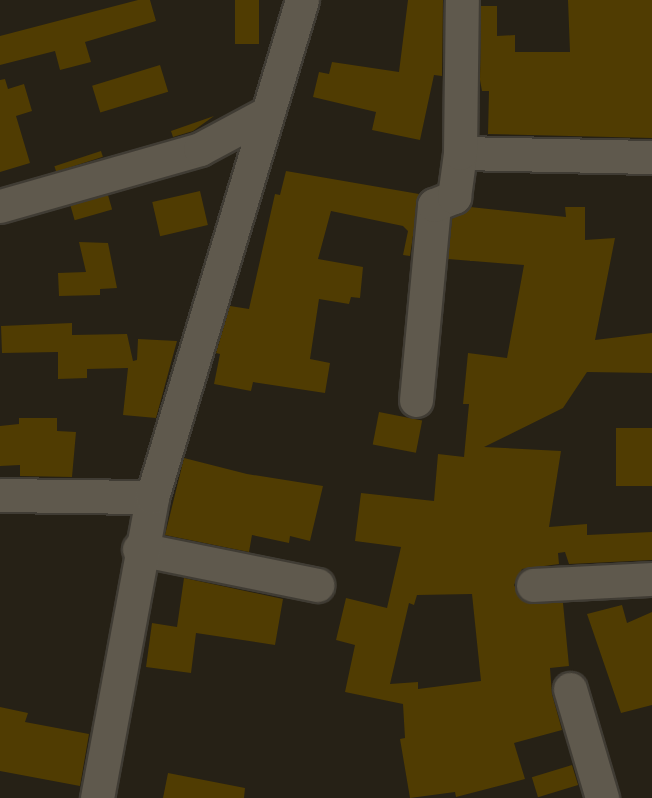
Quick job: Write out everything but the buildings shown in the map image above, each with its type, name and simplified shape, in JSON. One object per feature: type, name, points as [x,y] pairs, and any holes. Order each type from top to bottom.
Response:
[{"type":"street","points":[[97,798],[139,549],[152,497],[265,114],[302,0]]},
{"type":"street","points":[[416,400],[434,205],[454,197],[460,152],[462,0]]},
{"type":"street","points":[[0,206],[200,149],[265,114]]},
{"type":"street","points":[[460,152],[652,157]]},
{"type":"street","points":[[0,495],[152,497]]},
{"type":"street","points":[[139,549],[317,585]]},
{"type":"street","points":[[533,585],[652,579]]},
{"type":"street","points":[[570,689],[596,797]]}]
